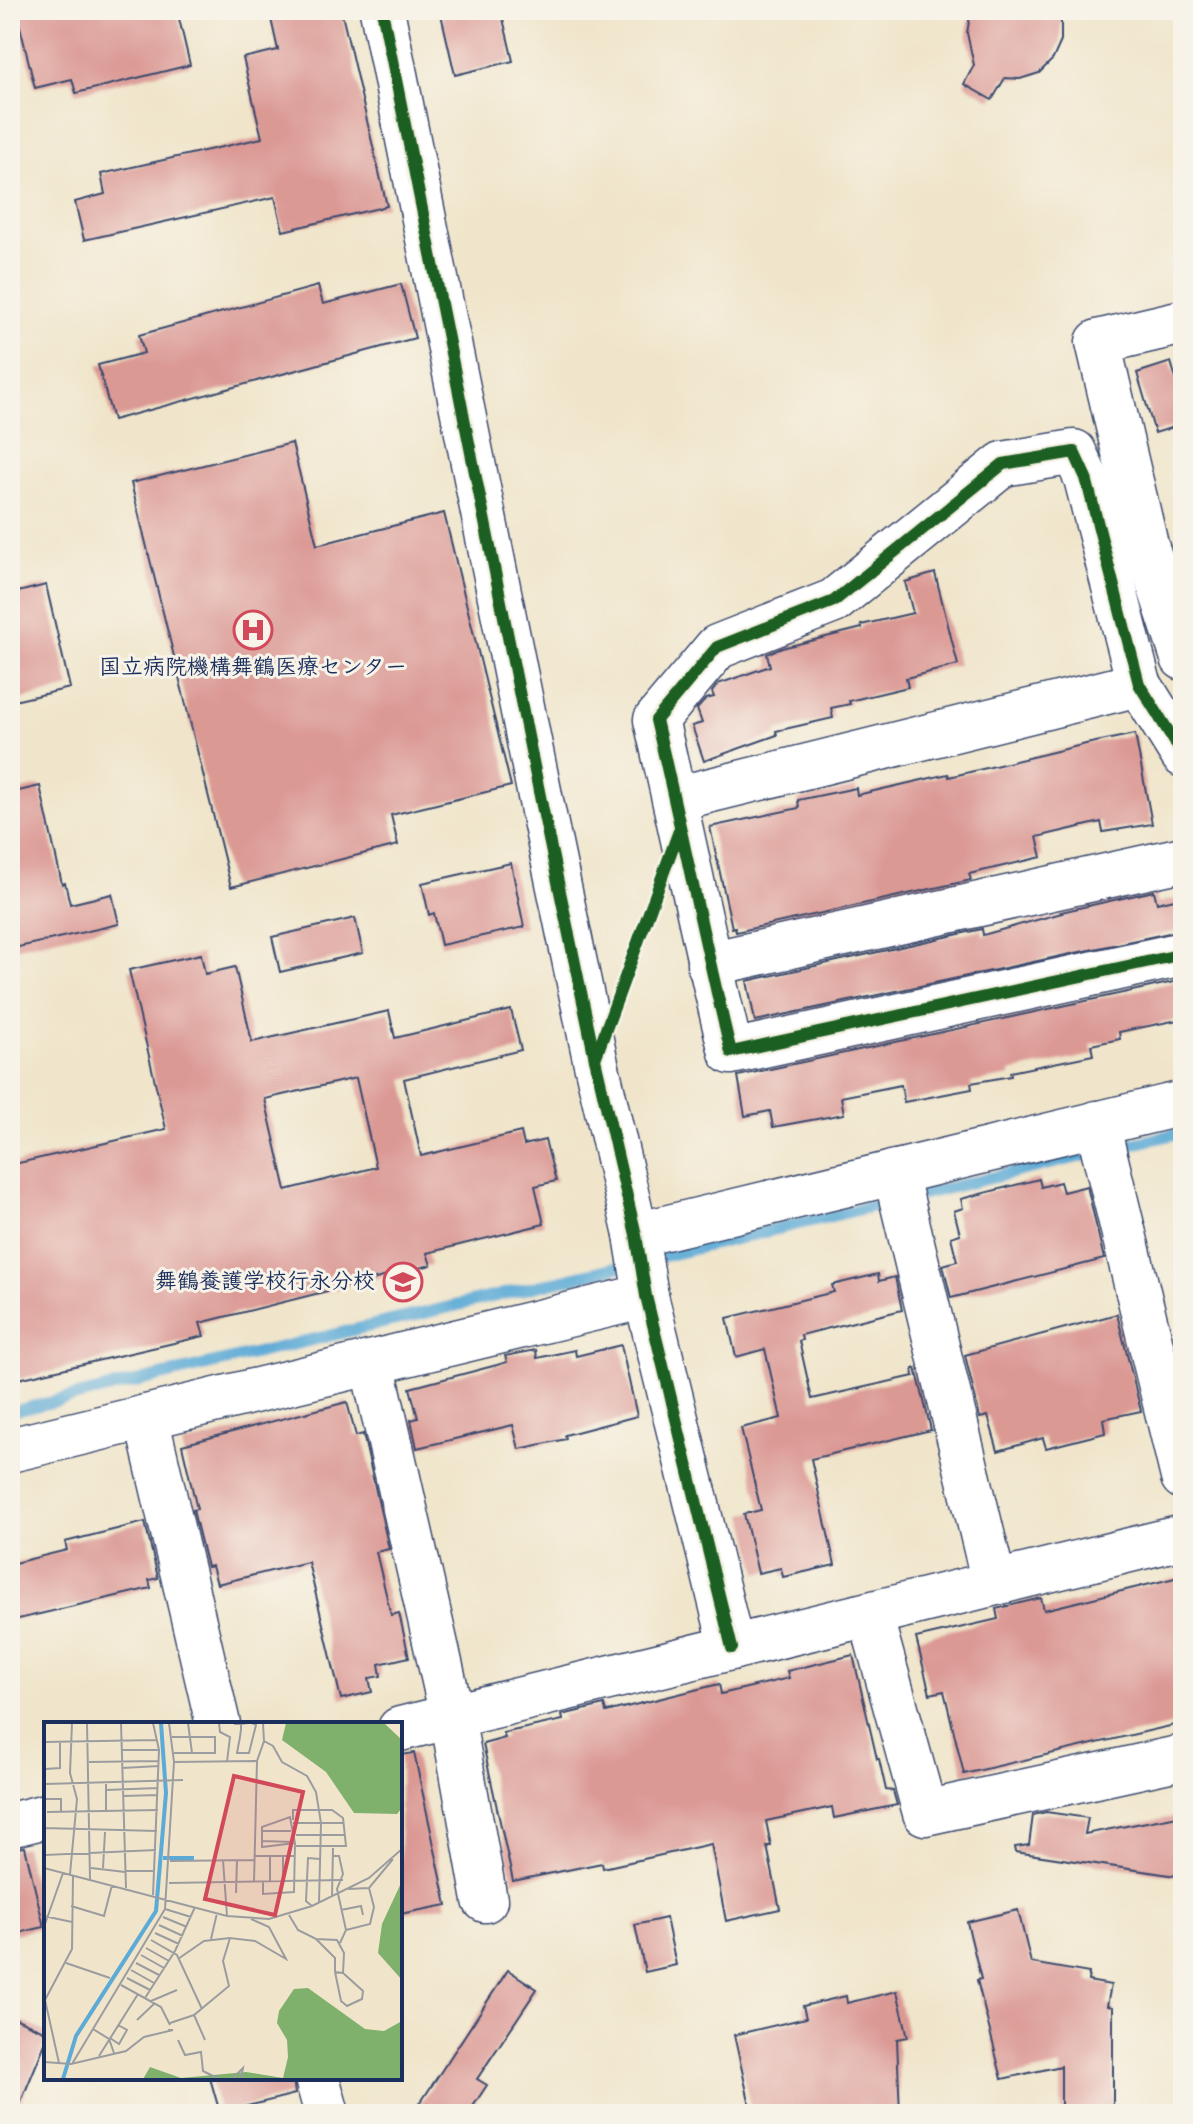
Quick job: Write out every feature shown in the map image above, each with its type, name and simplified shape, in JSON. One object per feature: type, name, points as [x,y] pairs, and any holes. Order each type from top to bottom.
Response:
[{"type":"street","points":[[382,10],[595,1059],[636,1235],[646,1296],[732,1648]]},
{"type":"street","points":[[1183,322],[1098,342],[1164,541],[1183,658]]},
{"type":"street","points":[[1183,755],[1139,684],[1086,478],[1074,452],[1003,464],[834,601],[717,647],[656,720],[731,1052],[1183,954]]},
{"type":"street","points":[[675,799],[1139,684]]},
{"type":"street","points":[[709,964],[1183,859]]},
{"type":"street","points":[[636,1235],[1183,1103]]},
{"type":"street","points":[[1097,1123],[1183,1477]]},
{"type":"street","points":[[895,1172],[994,1583]]},
{"type":"street","points":[[10,1450],[646,1296]]},
{"type":"street","points":[[372,1363],[452,1716],[485,1900]]},
{"type":"street","points":[[146,1417],[218,1722]]},
{"type":"street","points":[[402,1728],[1183,1537]]},
{"type":"street","points":[[870,1614],[925,1813],[1183,1757]]},
{"type":"street","points":[[318,2080],[327,2114]]},
{"type":"building","points":[[16,10],[177,10],[190,65],[76,93],[72,79],[35,88]]},
{"type":"building","points":[[269,10],[341,10],[387,206],[283,231],[275,197],[84,240],[75,202],[105,194],[101,174],[262,138],[243,58],[278,50]]},
{"type":"building","points":[[440,10],[501,10],[513,61],[455,75]]},
{"type":"building","points":[[971,10],[1056,10],[1061,22],[1061,41],[1053,59],[1039,73],[1020,79],[1005,78],[992,100],[964,84],[974,65],[967,33]]},
{"type":"building","points":[[401,284],[415,338],[113,420],[98,365],[144,353],[139,335],[318,286],[323,304]]},
{"type":"building","points":[[1171,362],[1183,402],[1183,424],[1155,433],[1137,373]]},
{"type":"building","points":[[292,443],[317,545],[444,513],[511,786],[391,815],[398,845],[231,887],[131,483]]},
{"type":"building","points":[[935,573],[958,665],[906,678],[908,687],[831,708],[833,718],[776,731],[777,735],[704,761],[692,726],[702,723],[697,709],[706,699],[714,697],[712,692],[718,684],[770,666],[767,654],[782,648],[913,613],[905,582]]},
{"type":"building","points":[[46,585],[70,688],[10,702],[10,594]]},
{"type":"building","points":[[1135,734],[1152,824],[1103,832],[1101,822],[1037,837],[1042,857],[969,874],[971,880],[736,932],[735,927],[732,928],[710,827],[799,808],[798,800],[856,788],[857,795],[948,774],[949,777]]},
{"type":"building","points":[[40,786],[62,884],[65,883],[70,904],[112,894],[119,924],[10,949],[10,793]]},
{"type":"building","points":[[511,863],[524,927],[441,945],[434,913],[429,915],[422,883]]},
{"type":"building","points":[[1154,891],[1157,903],[1183,897],[1183,930],[755,1021],[747,981],[982,929],[983,935],[1061,912]]},
{"type":"building","points":[[355,918],[363,953],[280,972],[272,937]]},
{"type":"building","points":[[201,954],[205,974],[235,967],[252,1042],[389,1011],[395,1038],[511,1010],[521,1050],[404,1079],[421,1156],[521,1132],[524,1145],[545,1140],[556,1181],[535,1186],[544,1224],[427,1253],[431,1265],[200,1323],[204,1336],[10,1381],[10,1165],[166,1129],[129,970]],"holes":[[[356,1078],[376,1167],[286,1190],[265,1099]]]},
{"type":"building","points":[[1183,980],[1183,1019],[1119,1032],[1120,1039],[1091,1045],[1093,1055],[1010,1072],[1011,1076],[971,1083],[972,1089],[904,1102],[901,1085],[841,1097],[844,1114],[773,1127],[770,1111],[745,1116],[738,1076]]},
{"type":"building","points":[[1039,1179],[1041,1187],[1060,1182],[1063,1192],[1087,1186],[1104,1259],[951,1298],[943,1265],[957,1261],[951,1237],[960,1234],[954,1211],[963,1208],[961,1199]]},
{"type":"building","points":[[878,1274],[879,1281],[895,1277],[902,1310],[801,1335],[802,1340],[799,1341],[812,1399],[914,1376],[913,1369],[916,1368],[931,1430],[811,1459],[835,1565],[783,1577],[781,1568],[758,1573],[744,1514],[761,1510],[741,1428],[781,1418],[765,1349],[736,1357],[727,1318],[834,1292],[832,1285]]},
{"type":"building","points":[[1117,1314],[1141,1411],[1103,1419],[1105,1433],[1046,1448],[1043,1438],[998,1451],[988,1416],[980,1418],[965,1355]]},
{"type":"building","points":[[621,1345],[637,1416],[565,1435],[566,1439],[519,1449],[513,1425],[417,1448],[411,1420],[418,1418],[410,1388],[507,1362],[505,1356],[536,1350],[537,1358],[575,1350],[576,1356]]},
{"type":"building","points":[[347,1402],[356,1436],[363,1434],[389,1549],[376,1552],[391,1615],[399,1613],[409,1657],[379,1664],[381,1676],[369,1678],[372,1692],[341,1699],[308,1562],[217,1584],[212,1566],[207,1567],[182,1445]]},
{"type":"building","points":[[145,1522],[158,1578],[149,1580],[151,1588],[10,1621],[10,1564],[67,1550],[65,1542]]},
{"type":"building","points":[[1183,1576],[1183,1723],[964,1774],[944,1691],[930,1694],[916,1638],[998,1619],[996,1609],[1041,1598],[1044,1610]]},
{"type":"building","points":[[853,1655],[886,1790],[893,1791],[897,1805],[834,1818],[832,1807],[766,1821],[771,1846],[767,1846],[780,1909],[726,1921],[711,1844],[603,1868],[602,1863],[513,1881],[483,1744],[505,1738],[503,1733],[563,1720],[562,1715],[604,1705],[606,1712],[719,1684],[721,1694],[789,1678],[787,1671]]},
{"type":"building","points":[[414,1753],[447,1905],[402,1914],[402,1755]]},
{"type":"building","points":[[1046,1812],[1088,1818],[1085,1834],[1183,1815],[1183,1877],[1016,1852],[1015,1847],[1029,1845],[1033,1815]]},
{"type":"building","points":[[25,1847],[44,1927],[10,1935],[10,1849]]},
{"type":"building","points":[[1018,1910],[1031,1963],[1089,1973],[1088,1981],[1111,1985],[1107,2006],[1113,2007],[1113,2114],[1061,2114],[1061,2066],[1002,2079],[977,1980],[981,1979],[967,1922]]},
{"type":"building","points":[[666,1918],[676,1965],[645,1972],[635,1925]]},
{"type":"building","points":[[508,1970],[537,1989],[477,2079],[487,2085],[468,2114],[413,2114]]},
{"type":"building","points":[[897,1991],[908,2037],[897,2039],[900,2114],[752,2114],[734,2035],[806,2018],[803,2006],[846,1996],[847,2003]]},
{"type":"building","points":[[10,2016],[44,2031],[44,2046],[16,2114],[10,2114]]},
{"type":"building","points":[[211,2080],[293,2080],[295,2094],[220,2113]]},
{"type":"waterway","points":[[10,1412],[1183,1132]]},
{"type":"cycle path","points":[[382,10],[595,1059],[636,1235],[646,1296],[732,1648]]},
{"type":"cycle path","points":[[1183,755],[1139,684],[1086,478],[1074,452],[1003,464],[834,601],[717,647],[656,720],[731,1052],[1183,954]]},
{"type":"cycle path","points":[[595,1059],[680,828]]},
{"type":"place","name":"国立病院機構舞鶴医療センター","points":[[253,630]]},
{"type":"place","name":"舞鶴養護学校行永分校","points":[[403,1282]]}]
